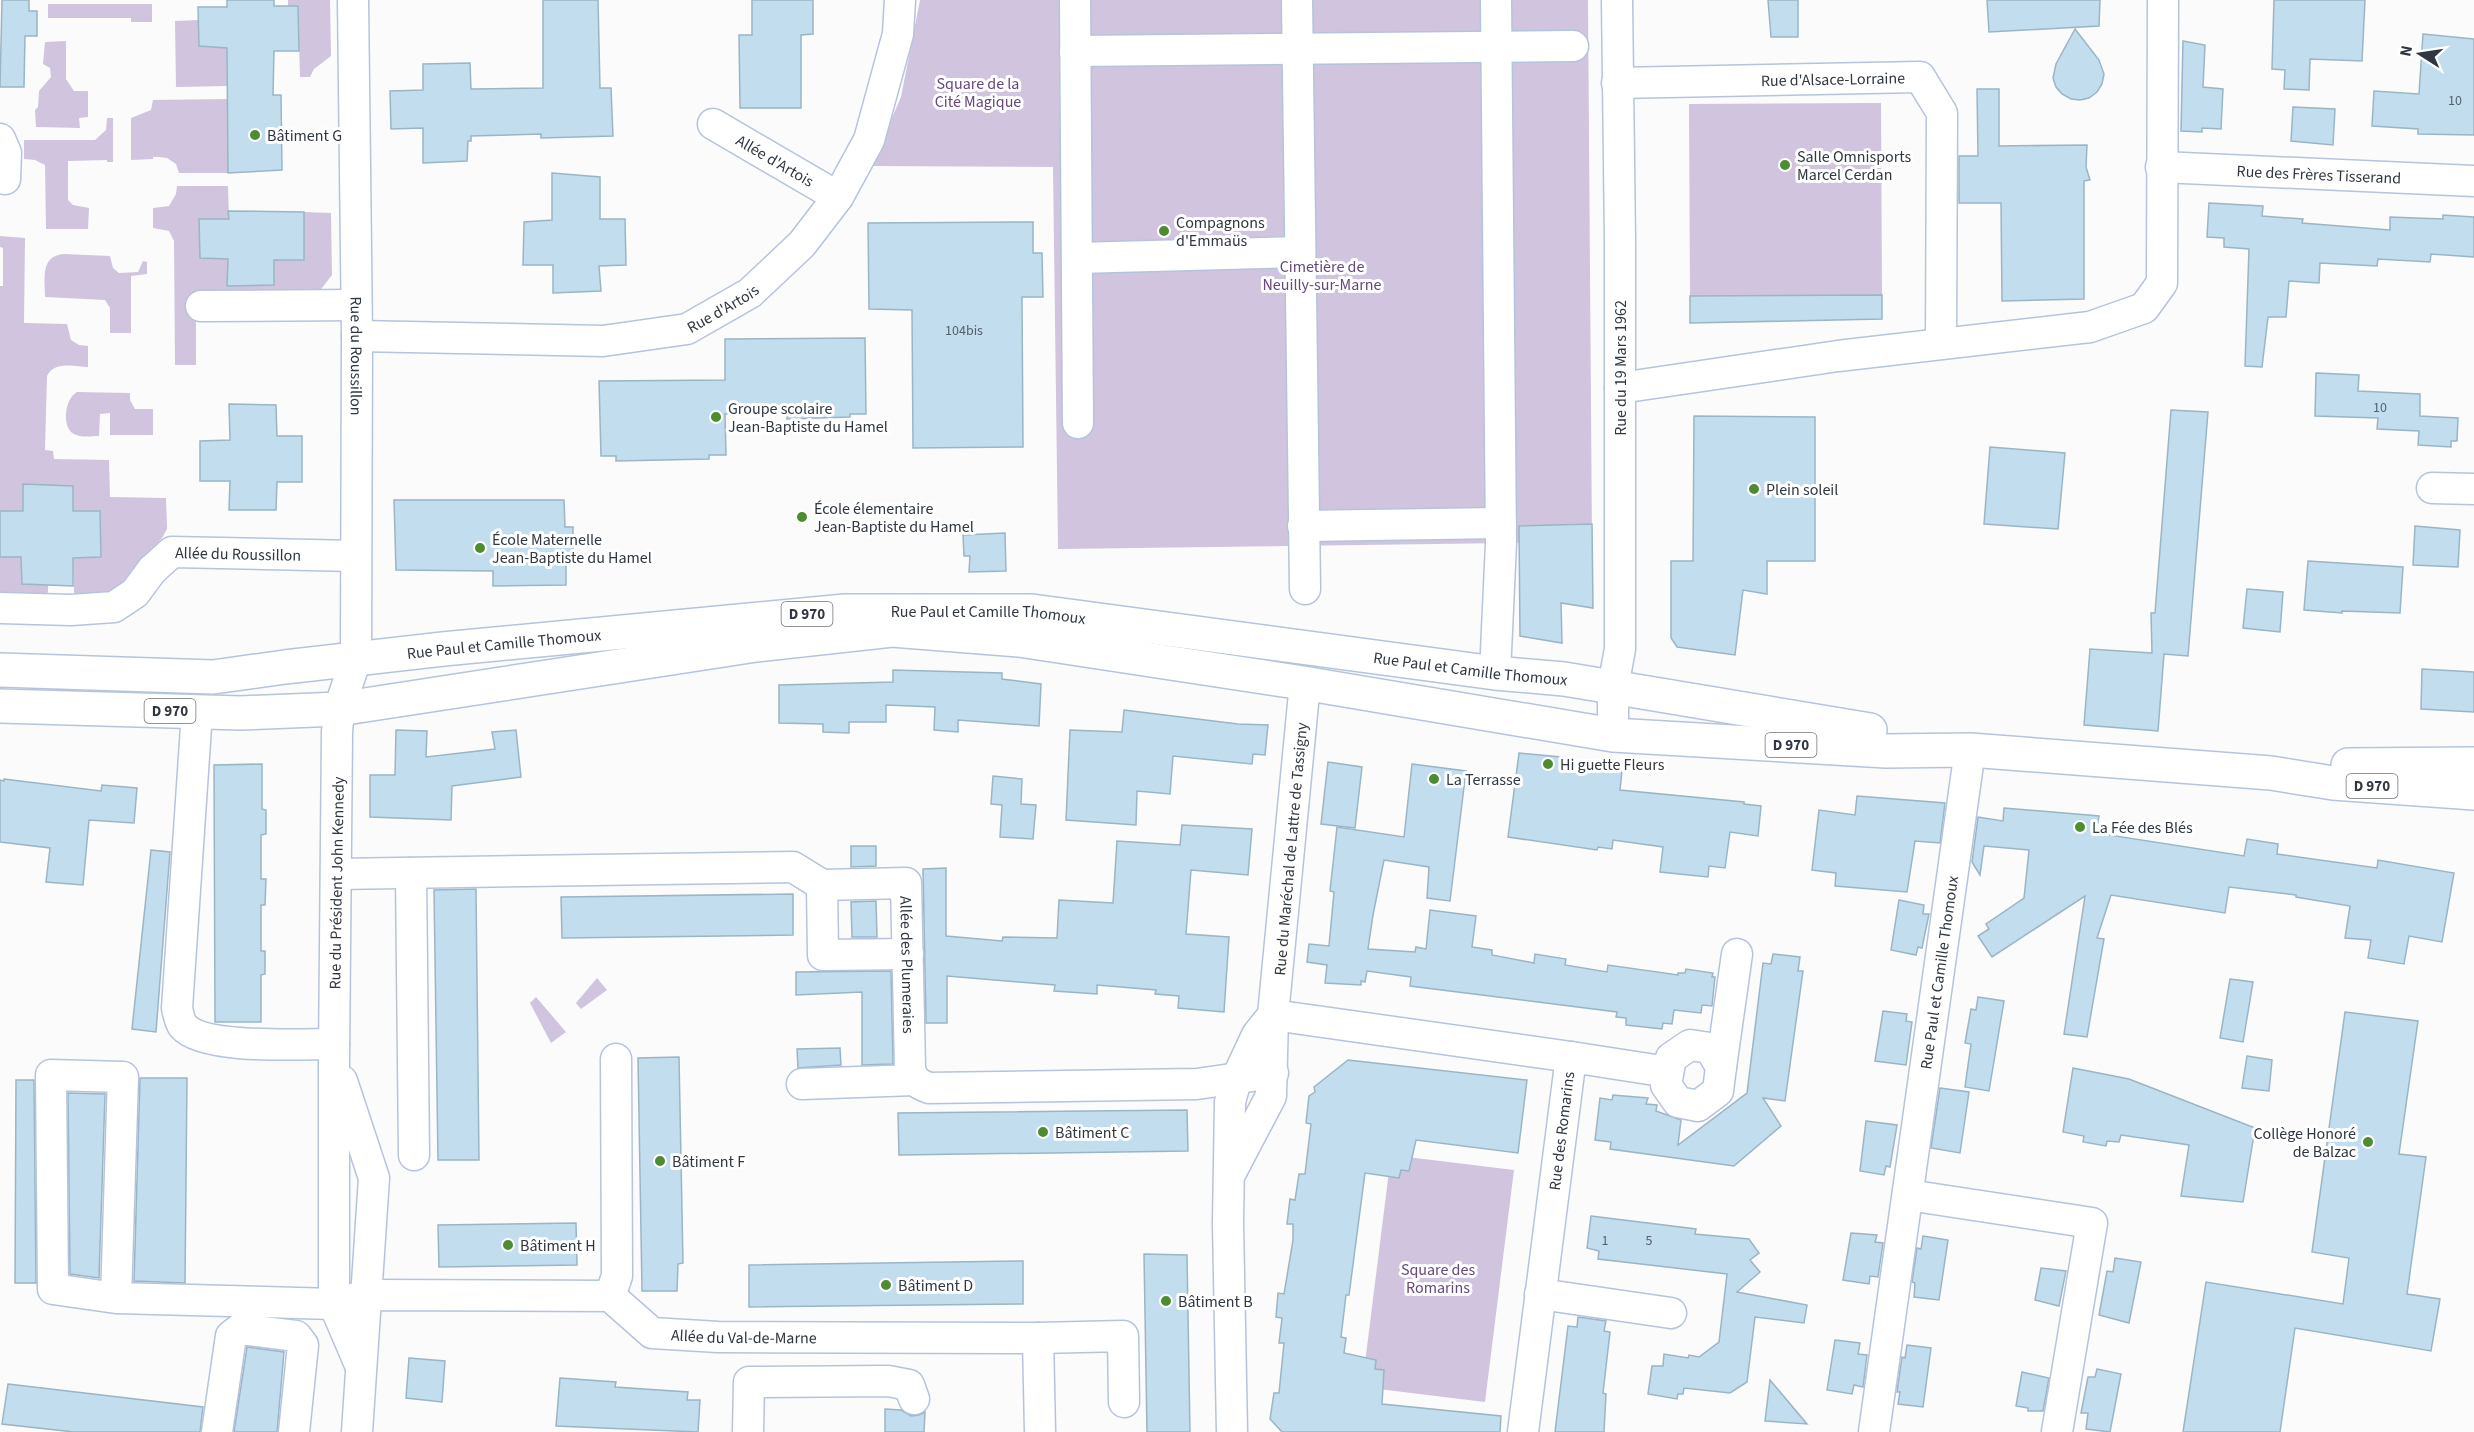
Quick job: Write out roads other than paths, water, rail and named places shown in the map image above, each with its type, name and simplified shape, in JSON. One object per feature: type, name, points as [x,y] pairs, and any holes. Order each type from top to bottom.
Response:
[{"type":"main road","name":"Rue Paul et Camille Thomoux","points":[[0,670],[213,677],[356,659],[845,611],[1032,610],[1495,673],[1564,679],[1911,737],[1970,750]]},
{"type":"main road","name":"Rue Paul et Camille Thomoux","points":[[0,706],[197,712],[339,709],[756,645],[891,630],[1019,640],[1305,683],[1613,735],[1886,752],[1970,750],[2271,773],[2333,783],[2474,793]]},
{"type":"main road","name":"Rue Paul et Camille Thomoux","points":[[2271,773],[2318,766],[2474,764]]},
{"type":"street","name":"Rue du Roussillon","points":[[339,709],[356,659],[354,556],[357,305],[353,0]]},
{"type":"street","name":"Rue d'Artois","points":[[357,336],[603,341],[687,329],[750,293],[802,244],[838,197],[869,141],[898,34],[900,0]]},
{"type":"street","points":[[1075,0],[1078,423]]},
{"type":"street","points":[[1297,0],[1305,589]]},
{"type":"street","points":[[1495,673],[1501,523],[1496,0]]},
{"type":"street","name":"Rue du 19 Mars 1962","points":[[1613,735],[1613,687],[1620,649],[1617,0]]},
{"type":"street","points":[[1620,388],[1941,343],[2090,327],[2144,308],[2162,283],[2163,0]]},
{"type":"street","points":[[1075,51],[1573,46]]},
{"type":"street","name":"Rue d'Alsace-Lorraine","points":[[1617,83],[1920,77],[1942,113],[1941,343]]},
{"type":"street","name":"Allée d'Artois","points":[[713,124],[838,197]]},
{"type":"street","points":[[0,139],[6,153],[4,179]]},
{"type":"street","name":"Rue des Frères Tisserand","points":[[2161,166],[2474,181]]},
{"type":"street","points":[[1077,258],[1299,252]]},
{"type":"street","points":[[201,306],[357,305]]},
{"type":"street","points":[[2432,488],[2474,489]]},
{"type":"street","points":[[1303,526],[1501,523]]},
{"type":"street","name":"Allée du Roussillon","points":[[0,608],[71,610],[114,607],[135,593],[152,570],[172,552],[354,556]]},
{"type":"street","name":"Rue du Maréchal de Lattre de Tassigny","points":[[1229,1176],[1271,1096],[1274,1073],[1273,1015],[1305,683]]},
{"type":"street","name":"Rue du Président John Kennedy","points":[[339,709],[334,1050],[334,1304],[361,1367]]},
{"type":"street","points":[[197,712],[177,1008],[182,1025],[193,1033],[218,1042],[334,1050]]},
{"type":"street","name":"Rue Paul et Camille Thomoux","points":[[1874,1432],[1970,750]]},
{"type":"street","points":[[336,874],[793,867],[822,885],[823,955],[908,954]]},
{"type":"street","points":[[411,873],[414,1155]]},
{"type":"street","name":"Allée des Plumeraies","points":[[822,885],[906,883],[910,1068],[915,1080]]},
{"type":"street","points":[[1721,1067],[1710,1048],[1690,1045],[1671,1058],[1666,1086],[1678,1102],[1698,1106],[1718,1092],[1737,954]]},
{"type":"street","name":"Rue du Maréchal de Lattre de Tassigny","points":[[1232,1432],[1228,1223],[1230,1102],[1236,1080],[1257,1035],[1273,1015]]},
{"type":"street","name":"Rue des Romarins","points":[[1273,1015],[1571,1058],[1523,1432]]},
{"type":"street","name":"Rue du Président John Kennedy","points":[[334,1050],[374,1178],[357,1432]]},
{"type":"street","points":[[1571,1058],[1668,1072]]},
{"type":"street","points":[[116,1298],[123,1077],[51,1075],[53,1289],[116,1298],[334,1304],[367,1295],[610,1296],[616,1276],[616,1059]]},
{"type":"street","points":[[802,1084],[915,1080],[929,1088],[1197,1084],[1274,1073]]},
{"type":"street","points":[[1908,1195],[2092,1224],[2057,1432]]},
{"type":"street","points":[[1540,1294],[1671,1313]]},
{"type":"street","name":"Allée du Val-de-Marne","points":[[610,1296],[652,1333],[718,1337],[1123,1336],[1124,1402]]},
{"type":"street","points":[[217,1432],[231,1336],[240,1329],[296,1336],[303,1345],[294,1432]]},
{"type":"street","points":[[1038,1338],[1040,1432]]},
{"type":"street","points":[[748,1432],[749,1382],[888,1381],[909,1385],[914,1399]]},
{"type":"place","name":"Bâtiment G","points":[[255,135]]},
{"type":"place","name":"Salle Omnisports Marcel Cerdan","points":[[1785,165]]},
{"type":"place","name":"Compagnons d'Emmaüs","points":[[1164,231]]},
{"type":"place","name":"Groupe scolaire Jean-Baptiste du Hamel","points":[[716,417]]},
{"type":"place","name":"Plein soleil","points":[[1754,489]]},
{"type":"place","name":"École élementaire Jean-Baptiste du Hamel","points":[[802,517]]},
{"type":"place","name":"École Maternelle Jean-Baptiste du Hamel","points":[[480,548]]},
{"type":"place","name":"Hi guette Fleurs","points":[[1548,764]]},
{"type":"place","name":"La Terrasse","points":[[1434,779]]},
{"type":"place","name":"La Fée des Blés","points":[[2080,827]]},
{"type":"place","name":"Bâtiment C","points":[[1043,1132]]},
{"type":"place","name":"Collège Honoré de Balzac","points":[[2368,1142]]},
{"type":"place","name":"Bâtiment F","points":[[660,1161]]},
{"type":"place","name":"Bâtiment H","points":[[508,1245]]},
{"type":"place","name":"Bâtiment D","points":[[886,1285]]},
{"type":"place","name":"Bâtiment B","points":[[1166,1301]]},
{"type":"park label","name":"Square de la Cité Magique","points":[[978,92]]},
{"type":"park label","name":"Cimetière de Neuilly-sur-Marne","points":[[1322,275]]},
{"type":"park label","name":"Square des Romarins","points":[[1438,1278]]}]
